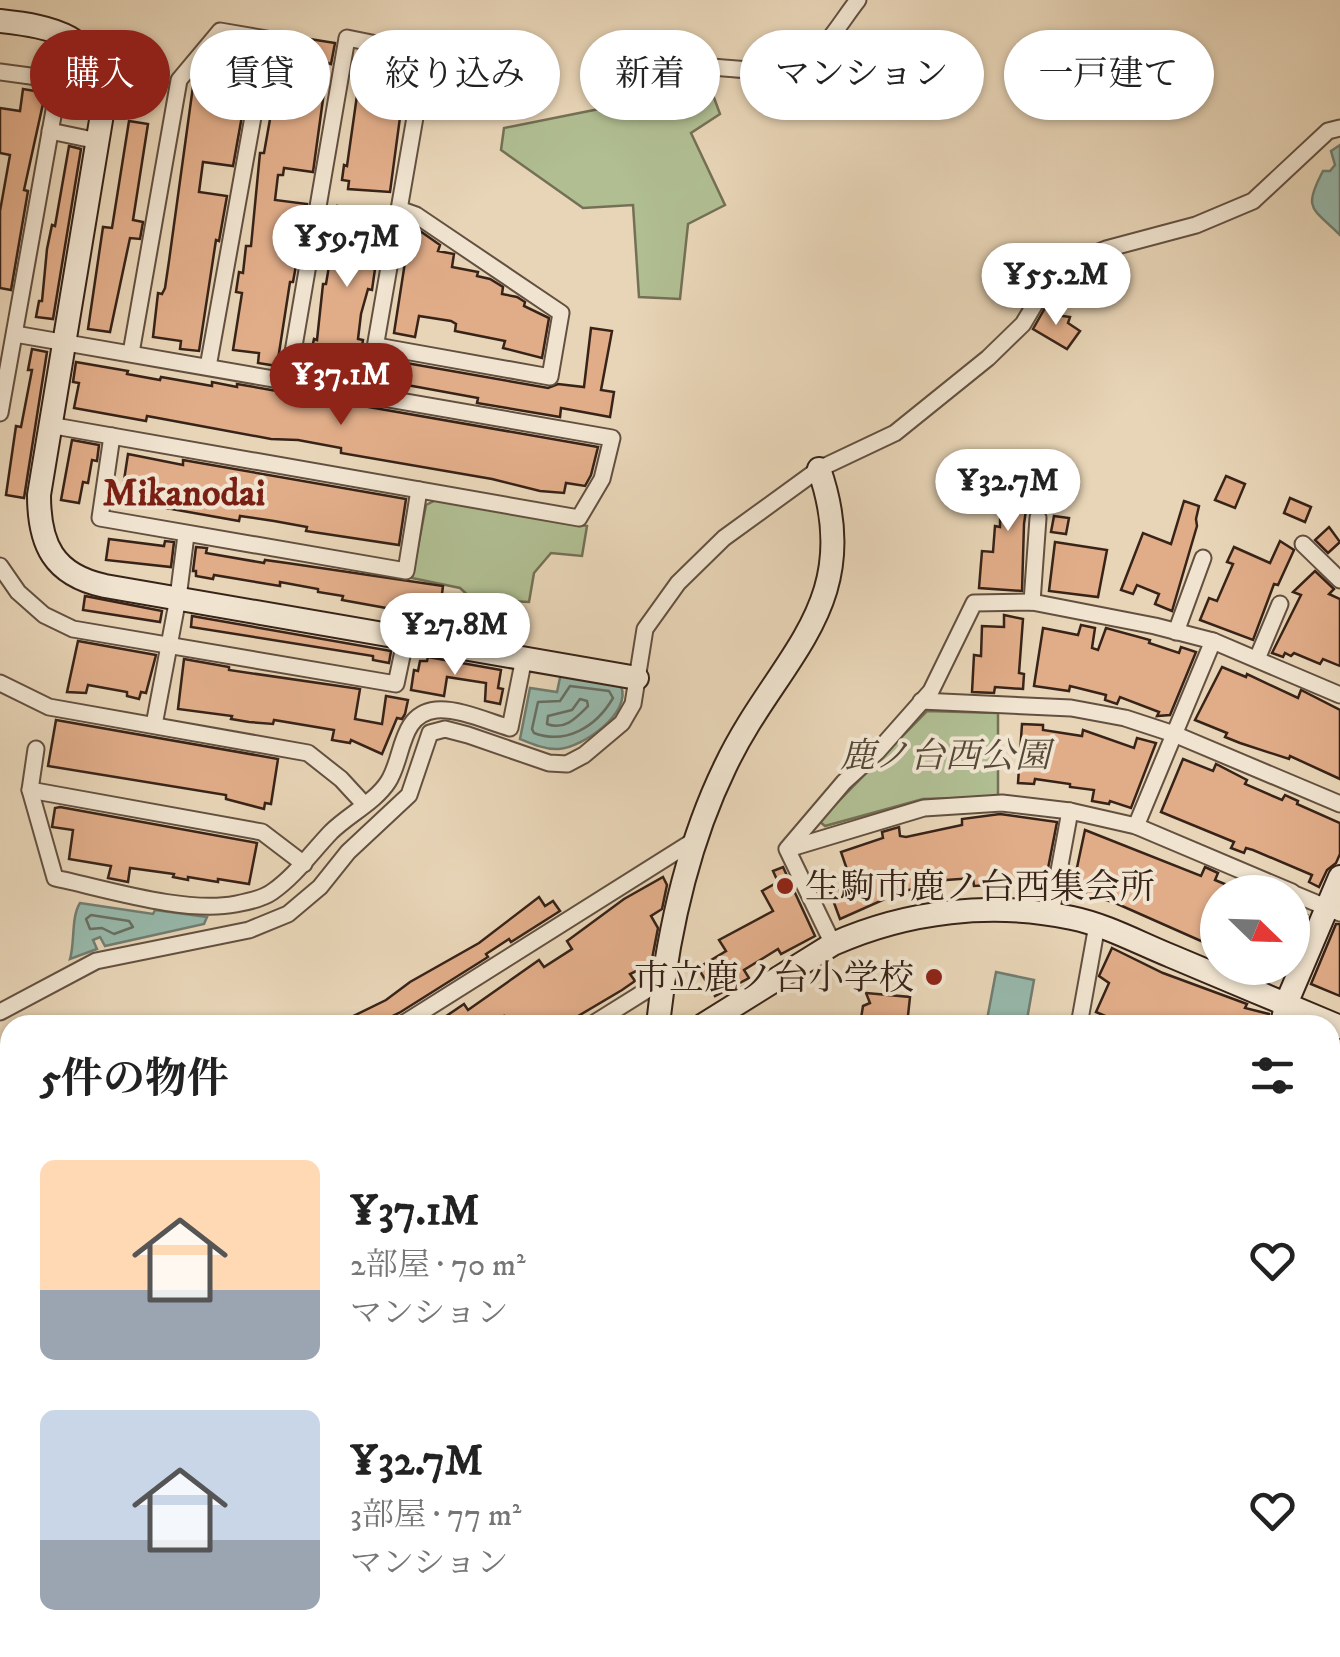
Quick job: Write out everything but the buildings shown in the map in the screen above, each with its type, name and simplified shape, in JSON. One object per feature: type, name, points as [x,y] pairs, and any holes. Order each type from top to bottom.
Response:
[{"type":"street","points":[[720,67],[790,71],[817,52],[858,0]]},
{"type":"street","points":[[0,21],[44,28],[83,44],[103,80],[104,109],[38,510],[43,540],[50,553],[70,572],[92,583],[638,678]]},
{"type":"street","points":[[131,353],[179,80],[220,31],[266,39],[208,368]]},
{"type":"street","points":[[288,380],[348,38],[426,54],[367,394]]},
{"type":"street","points":[[0,72],[45,78],[56,99],[0,413]]},
{"type":"street","points":[[0,1012],[96,961],[249,930],[288,914],[320,887],[348,852],[408,795],[430,733],[456,732],[549,763],[567,764],[606,739],[632,704],[645,628],[678,583],[724,538],[819,468],[895,433],[1023,324],[1048,282],[1069,264],[1106,249],[1196,225],[1253,202],[1328,131],[1340,128]]},
{"type":"street","points":[[50,131],[98,141]]},
{"type":"street","points":[[377,346],[550,376],[560,313],[416,215],[399,209]]},
{"type":"street","points":[[15,334],[612,438],[602,479],[579,518],[49,425]]},
{"type":"street","points":[[112,436],[100,518],[186,535],[406,571],[420,490]]},
{"type":"street","points":[[659,1015],[663,980],[698,838],[731,755],[793,660],[822,606],[834,532],[830,499],[819,468]]},
{"type":"street","points":[[1032,602],[1038,518]]},
{"type":"street","points":[[154,725],[186,535]]},
{"type":"street","points":[[1303,544],[1340,580]]},
{"type":"street","points":[[1176,632],[1202,558]]},
{"type":"street","points":[[3,578],[56,622],[73,629],[396,684],[406,638]]},
{"type":"street","points":[[787,850],[844,782],[877,752],[931,690],[974,603],[1032,602],[1176,632],[1213,642],[1340,694]]},
{"type":"street","points":[[1257,659],[1280,604]]},
{"type":"street","points":[[1136,826],[1213,642]]},
{"type":"street","points":[[36,749],[30,790],[55,878],[205,909],[239,904],[269,895],[304,864],[332,831],[387,784],[405,734],[421,716],[434,710],[448,711],[510,728],[524,658]]},
{"type":"street","points":[[0,683],[49,707],[308,753],[342,779],[364,804]]},
{"type":"street","points":[[921,701],[1071,708],[1125,718],[1174,734],[1340,804]]},
{"type":"street","points":[[30,790],[262,832],[304,864]]},
{"type":"street","points":[[787,850],[924,808],[1002,803],[1070,811],[1136,826],[1250,875]]},
{"type":"street","points":[[1051,914],[1070,811]]},
{"type":"street","points":[[418,1015],[698,838]]},
{"type":"street","points":[[787,850],[833,944]]},
{"type":"street","points":[[720,1015],[833,944],[900,920],[949,912],[1051,914],[1097,925],[1284,1015],[1334,910],[1340,877]]},
{"type":"street","points":[[1310,900],[1334,910]]},
{"type":"street","points":[[1081,1015],[1097,925]]},
{"type":"street","points":[[607,1015],[663,980]]},
{"type":"green space","points":[[580,113],[580,120],[711,120],[691,133],[725,205],[688,224],[680,299],[639,297],[633,205],[583,208],[501,150],[504,128],[560,120],[560,117]]},
{"type":"green space","points":[[436,500],[587,526],[582,556],[551,553],[534,573],[529,602],[472,599],[460,588],[412,578],[426,505]]},
{"type":"green space","name":"鹿ノ台西公園","points":[[927,711],[998,713],[998,797],[923,799],[825,826],[819,821]]},
{"type":"water","points":[[1340,145],[1340,235],[1317,213],[1312,201],[1323,171],[1330,171],[1335,165],[1331,151]]},
{"type":"water","points":[[561,673],[621,686],[622,696],[613,717],[592,735],[569,747],[549,749],[520,739],[530,688],[557,692]]},
{"type":"water","points":[[80,903],[207,917],[204,924],[105,946],[100,937],[93,940],[97,949],[70,959]]},
{"type":"water","points":[[996,972],[1034,980],[1028,1015],[988,1015]]},
{"type":"place","name":"生駒市鹿ノ台西集会所","points":[[785,886]]},
{"type":"place","name":"市立鹿ノ台小学校","points":[[934,977]]},
{"type":"district","name":"Mikanodai","points":[[184,492]]}]
